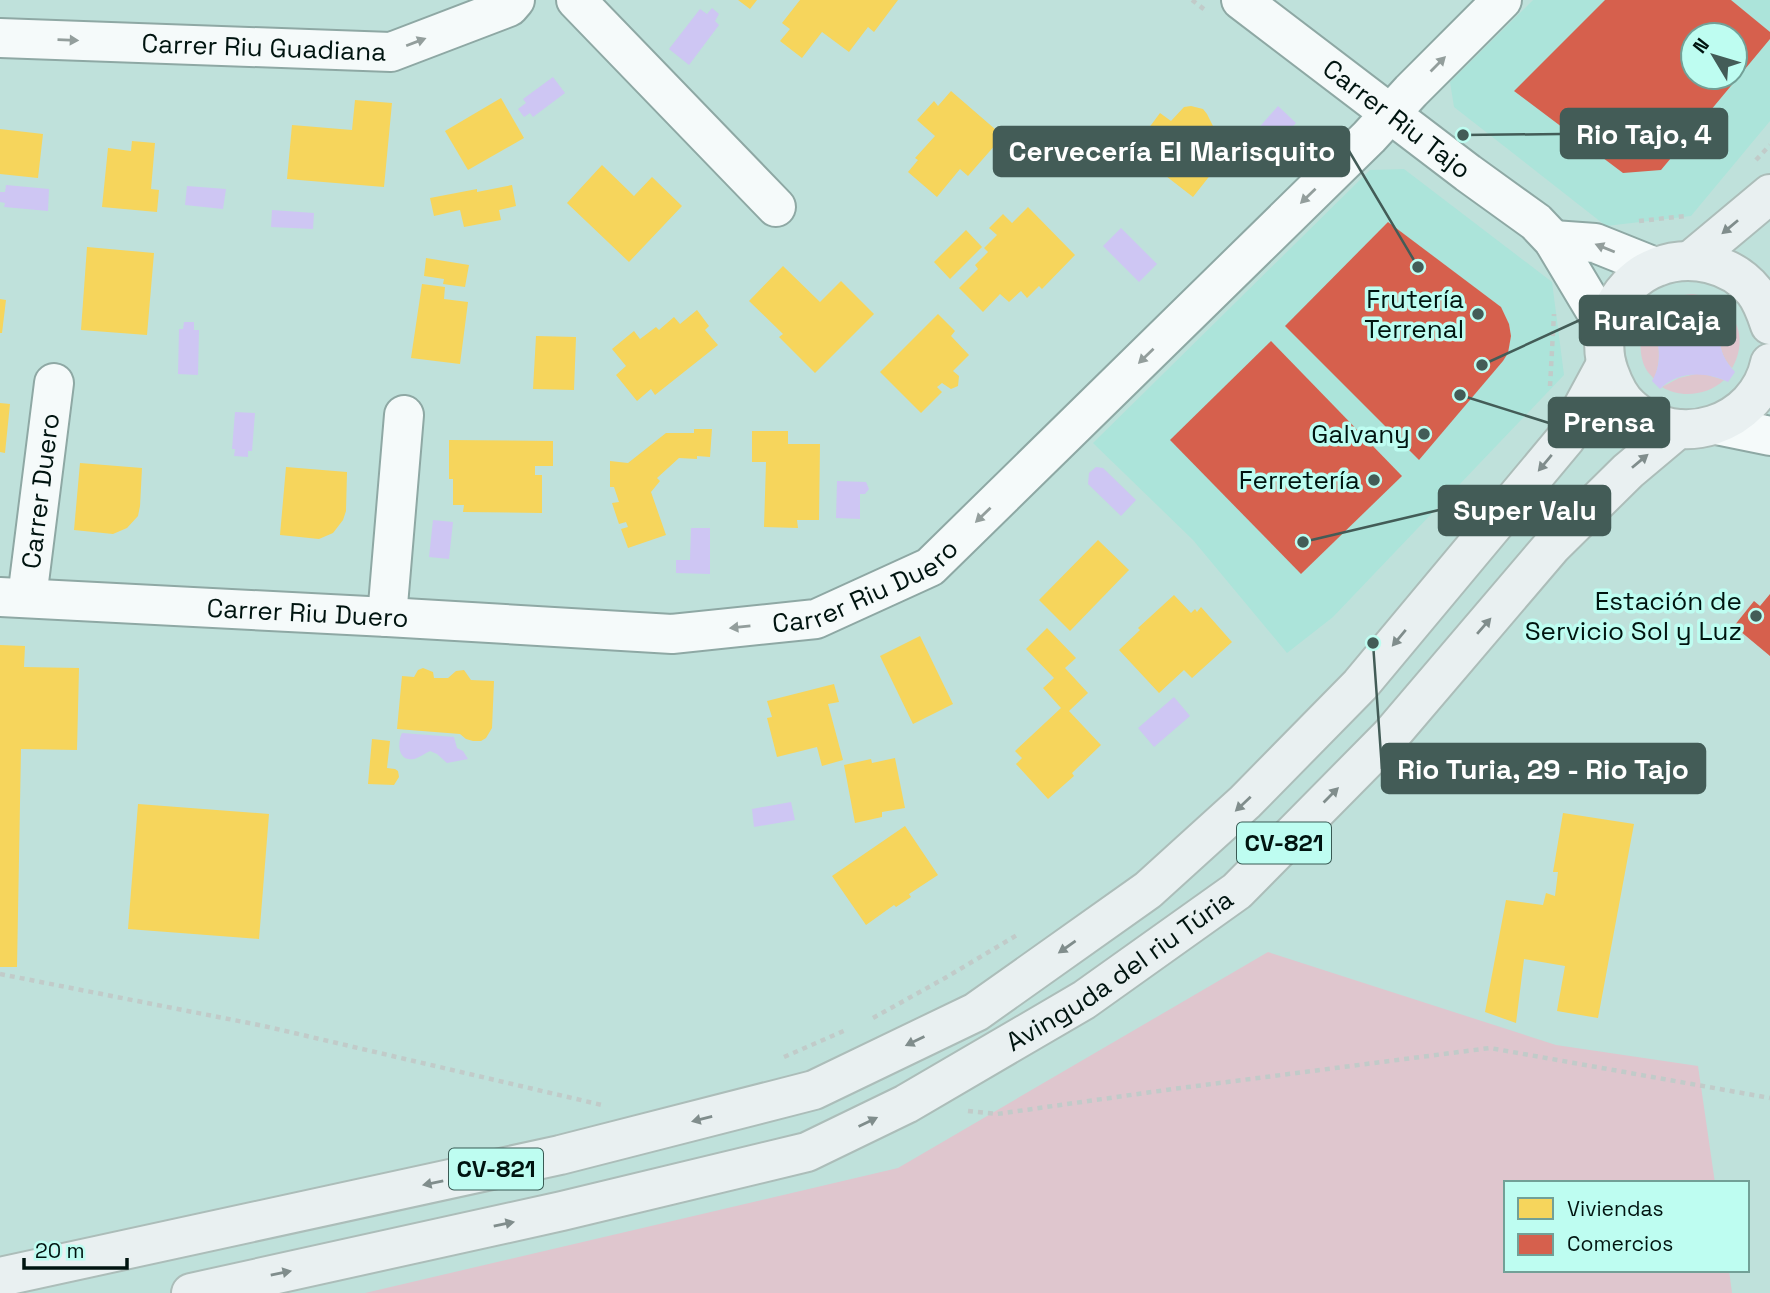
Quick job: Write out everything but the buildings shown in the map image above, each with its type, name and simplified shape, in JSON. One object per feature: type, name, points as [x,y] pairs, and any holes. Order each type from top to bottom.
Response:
[{"type":"main road","name":"CV-821","points":[[1606,345],[1615,302],[1632,282],[1673,264],[1760,179]]},
{"type":"main road","points":[[1673,264],[1714,265],[1735,275],[1754,291],[1768,313]]},
{"type":"main road","points":[[1606,345],[1615,388],[1631,408],[1653,422],[1678,429],[1697,430],[1716,425],[1738,414],[1756,396],[1770,363]]},
{"type":"main road","name":"Avinguda del riu Túria","points":[[0,1277],[560,1155],[814,1090],[976,1012],[1148,890],[1245,802],[1360,685],[1566,438],[1606,345]]},
{"type":"main road","name":"Avinguda del riu Túria","points":[[191,1293],[562,1211],[807,1152],[906,1104],[1084,1000],[1237,891],[1390,736],[1552,546],[1629,471],[1678,429]]},
{"type":"street","name":"Carrer Riu Guadiana","points":[[0,38],[391,52],[509,7],[515,0]]},
{"type":"street","points":[[576,0],[776,206]]},
{"type":"street","name":"Carrer Riu Tajo","points":[[1241,0],[1536,222],[1553,240],[1574,275],[1606,345]]},
{"type":"street","name":"Carrer Riu Duero","points":[[13,598],[672,634],[816,620],[930,567],[1369,137],[1502,0]]},
{"type":"street","points":[[1553,240],[1595,243],[1673,264]]},
{"type":"street","name":"Carrer Duero","points":[[13,598],[54,383]]},
{"type":"street","points":[[387,617],[404,415]]},
{"type":"street","points":[[1716,425],[1770,436]]},
{"type":"path","points":[[1760,179],[1770,145]]},
{"type":"path","points":[[1595,243],[1608,224],[1690,216]]},
{"type":"path","points":[[1550,395],[1555,303],[1574,275]]},
{"type":"path","points":[[873,1018],[1027,928]]},
{"type":"path","points":[[0,974],[264,1026],[604,1106],[591,1109]]},
{"type":"path","points":[[779,1060],[849,1029]]},
{"type":"path","points":[[906,1104],[997,1114],[1490,1048],[1770,1098]]},
{"type":"shaded area","points":[[1533,0],[1770,0],[1770,121],[1691,216],[1606,226],[1454,107],[1450,82]]},
{"type":"shaded area","points":[[712,8],[719,14],[715,21],[719,25],[689,65],[669,49],[700,9],[707,14]]},
{"type":"shaded area","points":[[553,77],[565,93],[533,117],[530,113],[524,117],[518,109],[526,103],[523,99]]},
{"type":"shaded area","points":[[1278,106],[1296,123],[1265,157],[1247,141]]},
{"type":"shaded area","points":[[1404,169],[1552,282],[1564,375],[1333,617],[1287,653],[1193,540],[1093,443],[1370,170]]},
{"type":"shaded area","points":[[6,185],[49,189],[48,211],[4,207],[5,203],[0,202],[0,192],[5,192]]},
{"type":"shaded area","points":[[187,186],[226,189],[223,209],[185,205]]},
{"type":"shaded area","points":[[272,210],[314,213],[313,229],[271,227]]},
{"type":"shaded area","points":[[1121,228],[1157,264],[1139,282],[1103,246]]},
{"type":"shaded area","points":[[1692,294],[1715,304],[1686,314],[1671,314],[1655,309],[1669,297]]},
{"type":"shaded area","points":[[1722,301],[1727,306],[1720,333],[1721,348],[1735,372],[1728,382],[1710,376],[1692,375],[1675,379],[1660,389],[1652,381],[1659,356],[1654,329],[1646,313],[1651,307],[1671,314],[1687,314]]},
{"type":"shaded area","points":[[1726,310],[1736,323],[1739,338],[1738,353],[1732,368],[1723,355],[1720,340]]},
{"type":"shaded area","points":[[1648,317],[1658,347],[1654,379],[1643,363],[1641,350],[1641,335]]},
{"type":"shaded area","points":[[184,322],[194,322],[194,330],[199,330],[198,375],[178,374],[179,329],[183,329]]},
{"type":"shaded area","points":[[1696,374],[1724,380],[1710,389],[1694,394],[1677,393],[1662,387],[1679,378]]},
{"type":"shaded area","points":[[235,412],[255,413],[252,451],[248,451],[248,457],[234,456],[235,449],[232,449]]},
{"type":"shaded area","points":[[1096,467],[1103,468],[1136,500],[1121,516],[1088,484],[1089,473]]},
{"type":"shaded area","points":[[837,481],[866,482],[869,489],[865,494],[860,494],[860,519],[836,518]]},
{"type":"shaded area","points":[[433,520],[453,522],[449,559],[429,557]]},
{"type":"shaded area","points":[[691,528],[710,528],[710,574],[676,573],[676,560],[690,560]]},
{"type":"shaded area","points":[[1174,697],[1190,716],[1154,747],[1138,728]]},
{"type":"shaded area","points":[[402,733],[454,737],[457,748],[463,751],[468,759],[447,763],[430,751],[414,759],[405,758],[399,746]]},
{"type":"shaded area","points":[[791,802],[795,820],[754,827],[752,809]]},
{"type":"shaded area","points":[[1268,952],[1556,1045],[1698,1066],[1715,1181],[1504,1181],[1504,1272],[1729,1272],[1732,1293],[365,1293],[898,1168]]},
{"type":"place","name":"Rio Tajo, 4","points":[[1463,135]]},
{"type":"place","name":"Cervecería El Marisquito","points":[[1418,267]]},
{"type":"place","name":"Frutería Terrenal","points":[[1478,314]]},
{"type":"place","name":"RuralCaja","points":[[1482,365]]},
{"type":"place","name":"Prensa","points":[[1460,395]]},
{"type":"place","name":"Galvany","points":[[1424,434]]},
{"type":"place","name":"Ferretería","points":[[1374,480]]},
{"type":"place","name":"Super Valu","points":[[1303,542]]},
{"type":"place","name":"Estación de Servicio Sol y Luz","points":[[1756,616]]},
{"type":"place","name":"Rio Turia, 29 - Rio Tajo","points":[[1373,643]]}]
